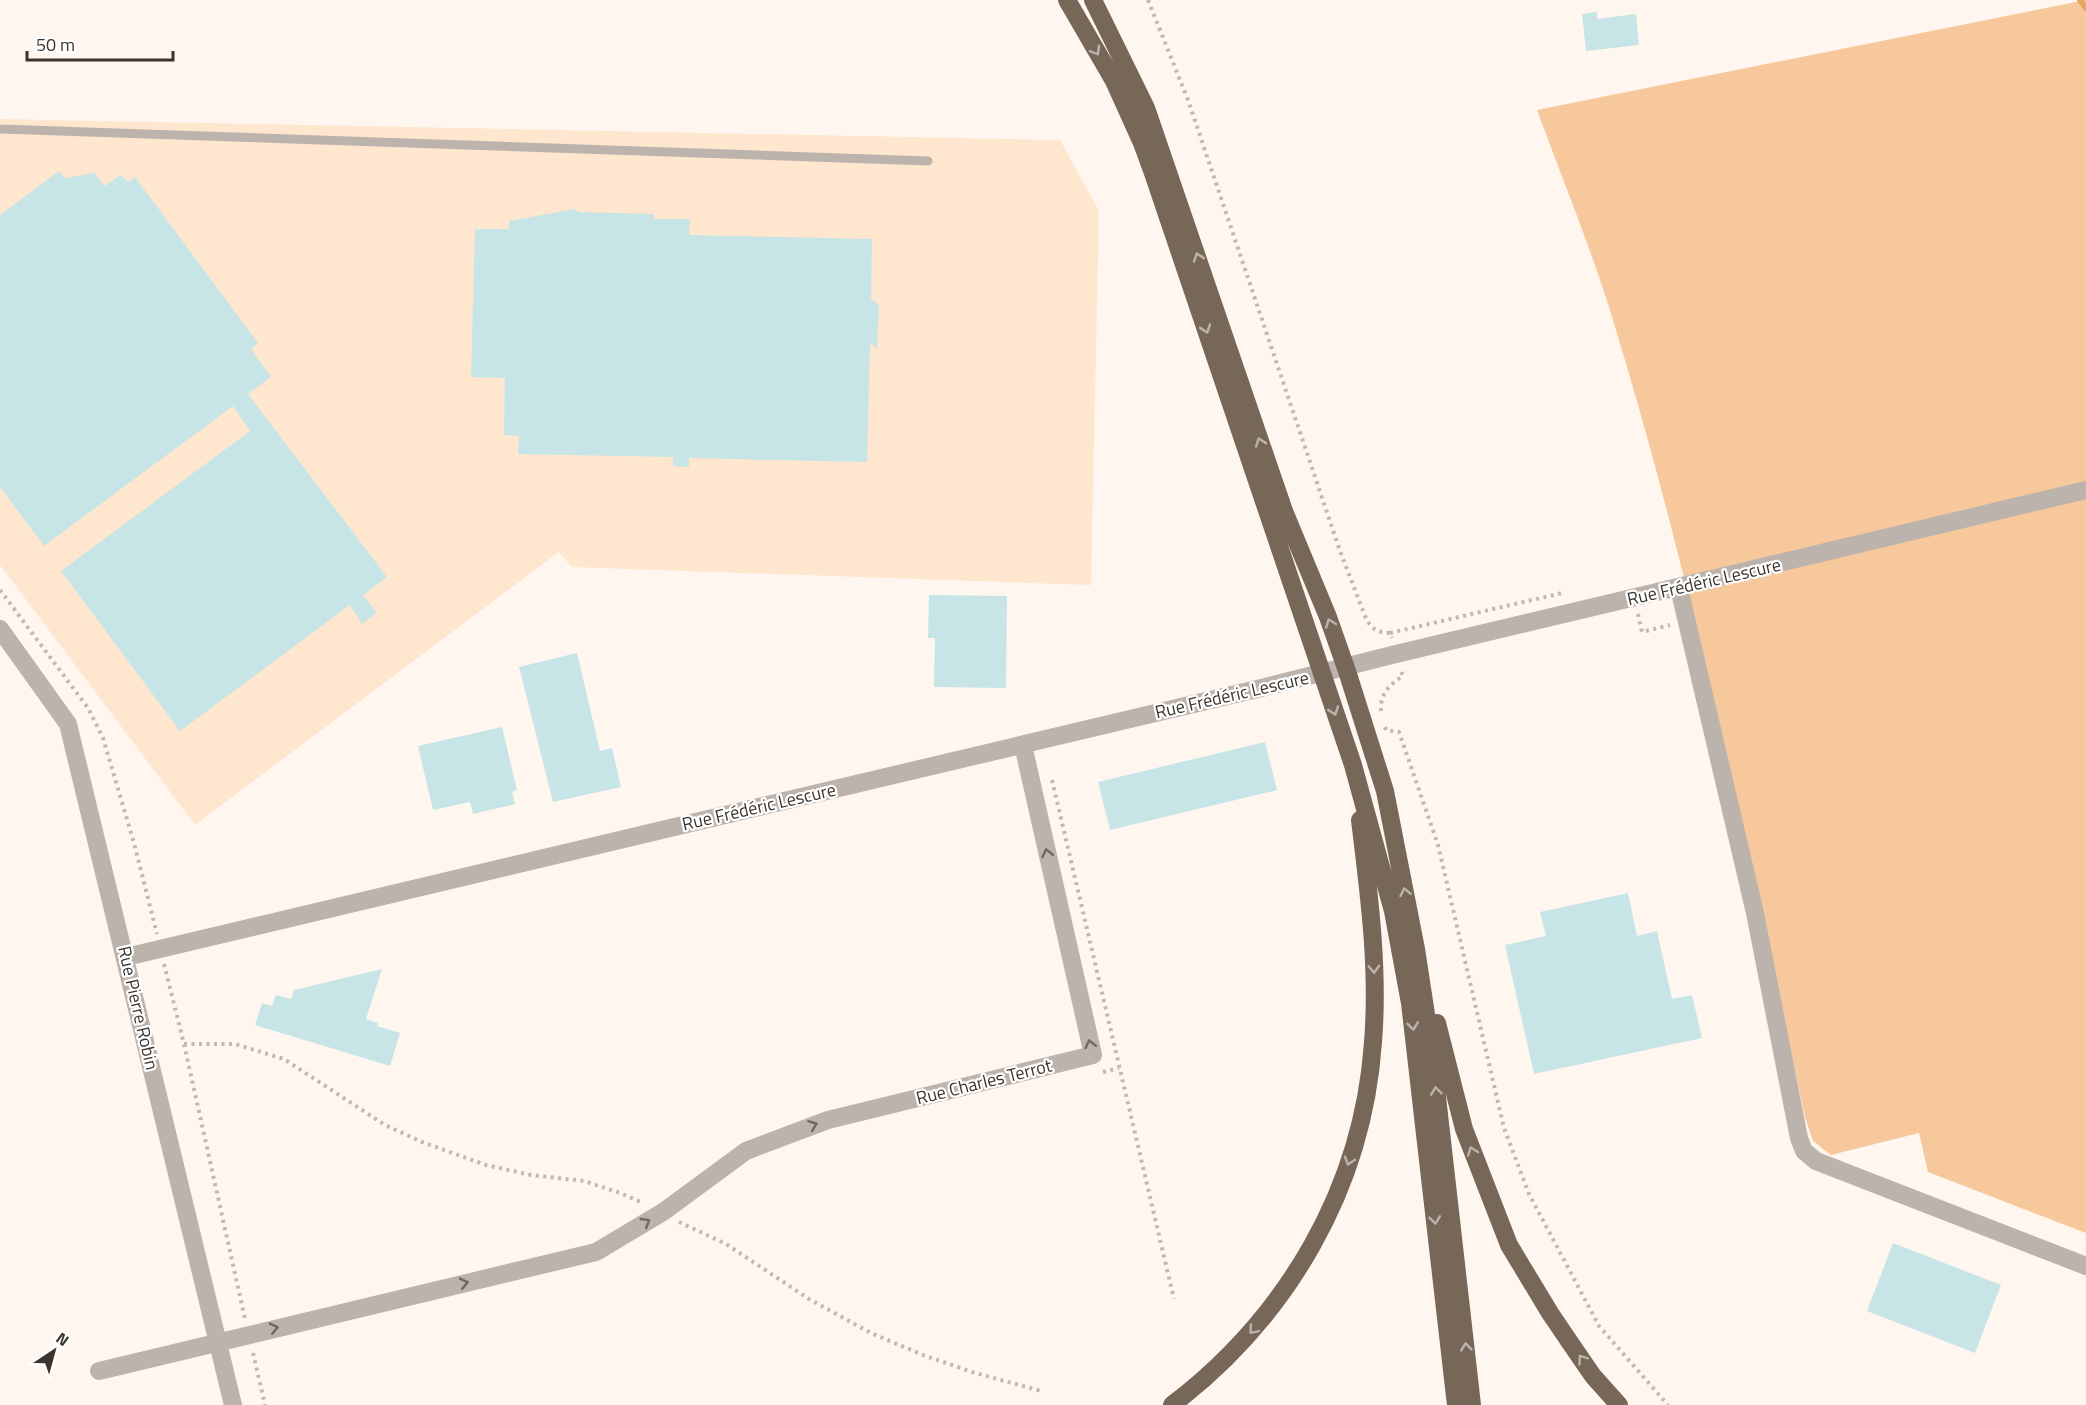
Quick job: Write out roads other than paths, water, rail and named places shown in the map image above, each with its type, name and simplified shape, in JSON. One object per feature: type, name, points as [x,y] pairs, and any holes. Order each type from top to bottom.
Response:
[{"type":"highway","points":[[1067,0],[1114,81],[1142,143],[1353,765],[1388,891],[1400,941],[1408,993],[1456,1405]]},
{"type":"highway","points":[[1093,0],[1146,108],[1284,511],[1328,617],[1385,791],[1416,949],[1432,1053],[1472,1405]]},
{"type":"highway","points":[[1274,532],[1290,558],[1325,649],[1331,658],[1345,667]]},
{"type":"highway","points":[[1322,674],[1334,679],[1340,686],[1357,734],[1376,762]]},
{"type":"highway","points":[[1172,1405],[1222,1363],[1246,1338],[1293,1279],[1331,1207],[1357,1135],[1371,1072],[1375,1007],[1370,900],[1353,765]]},
{"type":"highway","points":[[1416,949],[1464,1129],[1509,1245],[1571,1344],[1593,1376],[1618,1405]]},
{"type":"street","name":"Rue Frédéric Lescure","points":[[126,957],[1322,674],[1396,654],[2086,490]]},
{"type":"street","points":[[1679,588],[1755,913],[1799,1138],[1804,1151],[1816,1161],[2086,1266]]},
{"type":"street","name":"Rue Pierre Robin","points":[[0,629],[68,724],[126,957],[232,1405]]},
{"type":"street","name":"Rue Charles Terrot","points":[[99,1371],[596,1252],[670,1220],[746,1151],[828,1120],[1093,1055],[1023,745]]},
{"type":"lane","points":[[0,129],[928,161]]},
{"type":"waterway","points":[[2080,0],[2086,8]]}]
